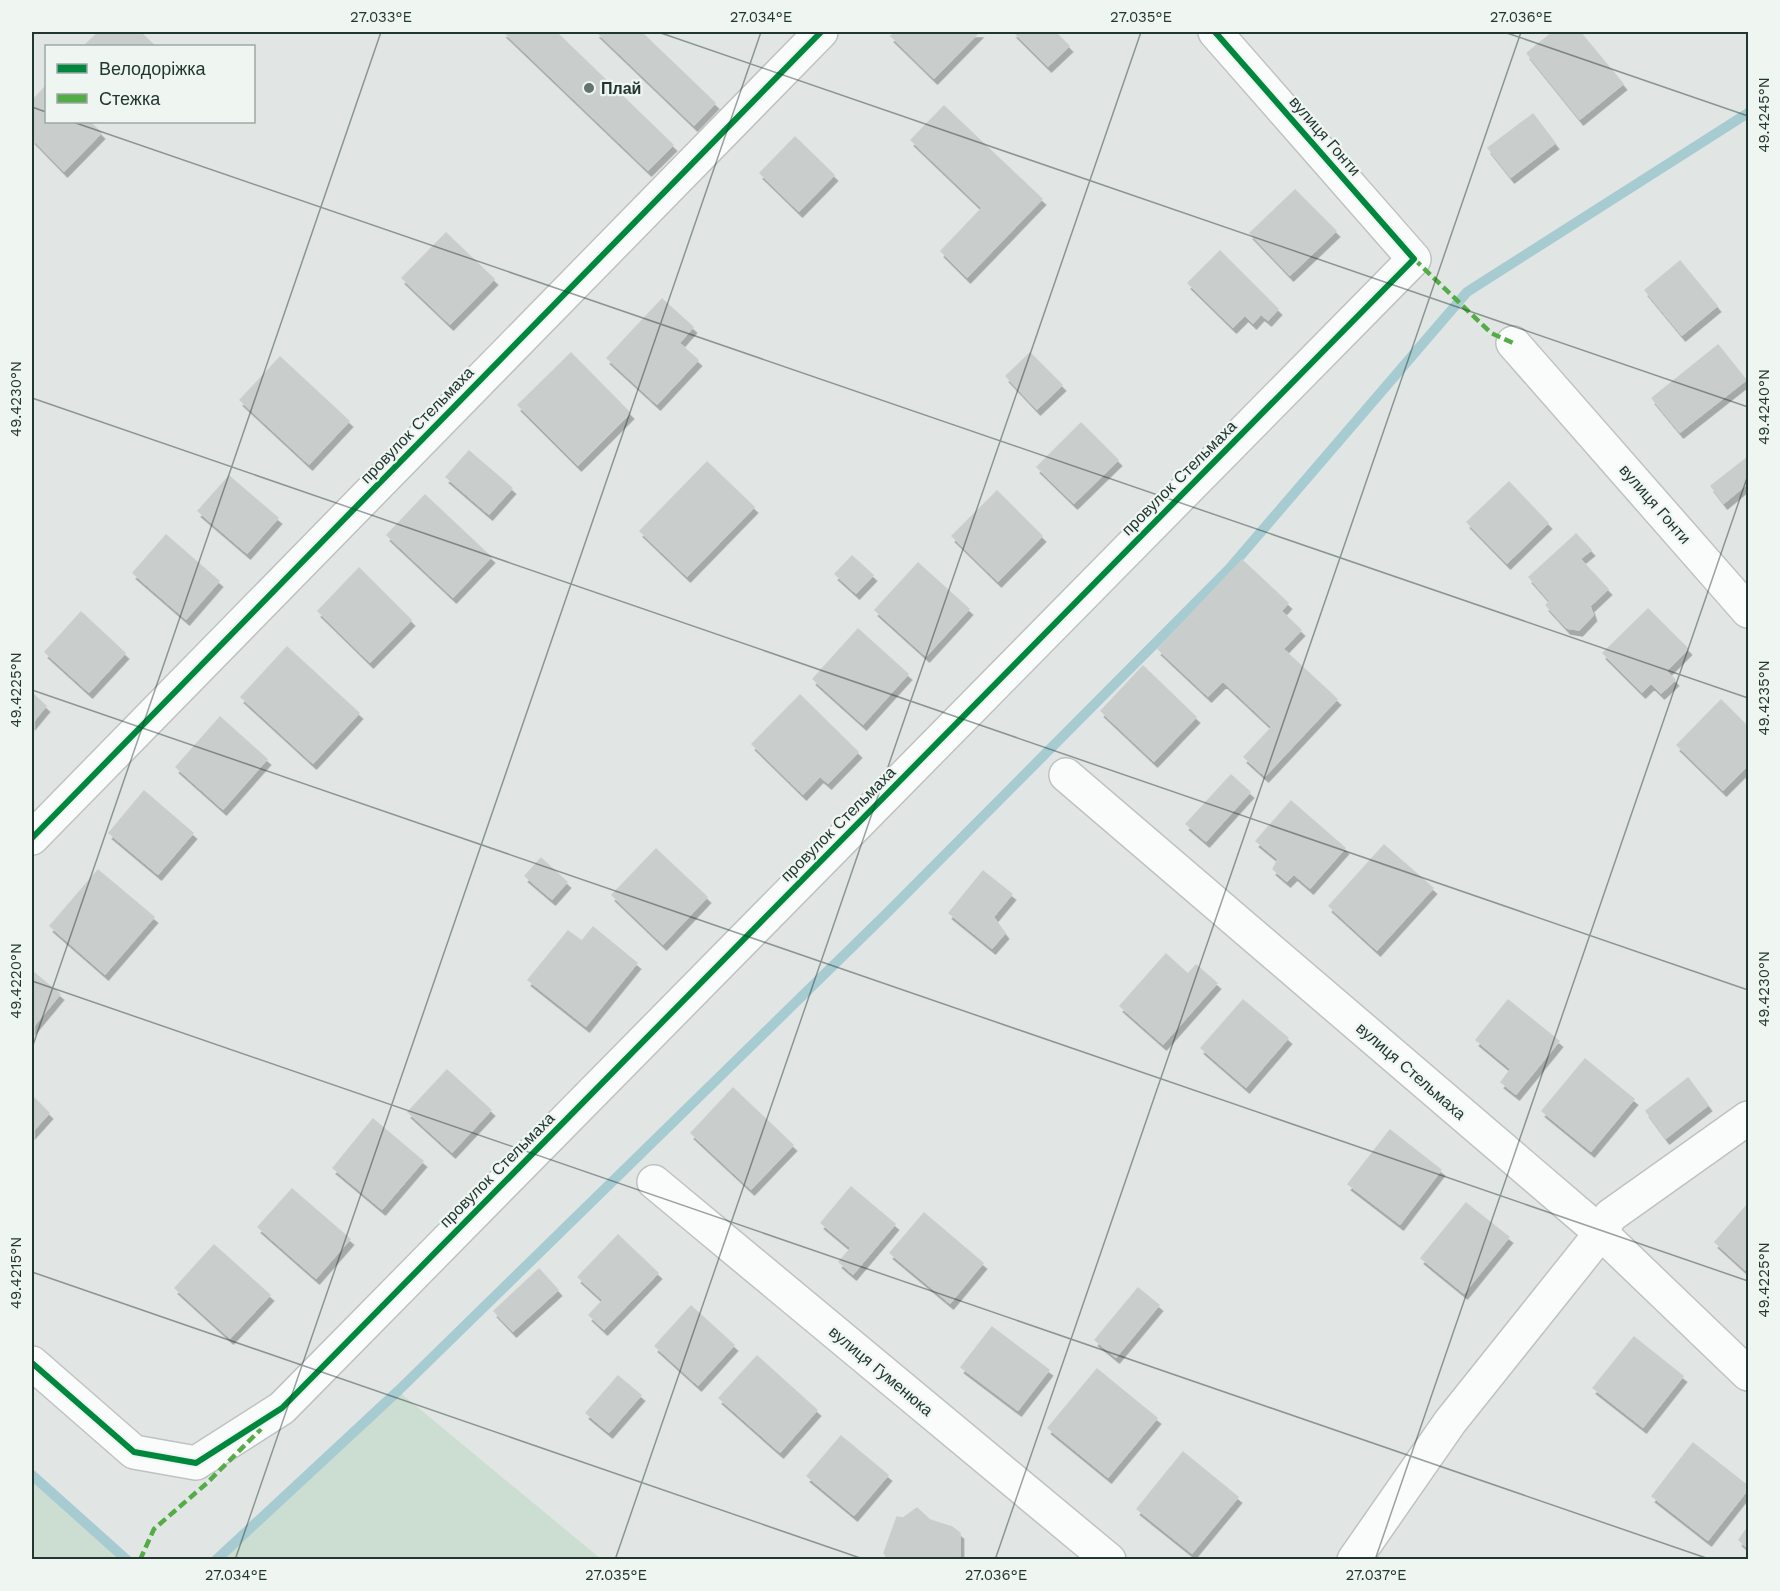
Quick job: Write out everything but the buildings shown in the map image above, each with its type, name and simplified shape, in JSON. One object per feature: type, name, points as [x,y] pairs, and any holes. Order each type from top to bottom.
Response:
[{"type":"street","name":"провулок Стельмаха","points":[[32,837],[821,32]]},
{"type":"street","name":"вулиця Гонти","points":[[1215,32],[1414,259]]},
{"type":"street","name":"провулок Стельмаха","points":[[32,1363],[134,1452],[196,1463],[282,1408],[1414,259]]},
{"type":"street","name":"вулиця Гонти","points":[[1513,343],[1749,611]]},
{"type":"street","name":"вулиця Стельмаха","points":[[1066,776],[1600,1233],[1749,1374]]},
{"type":"street","points":[[1354,1560],[1450,1422],[1600,1233],[1610,1216],[1749,1118]]},
{"type":"street","name":"вулиця Гуменюка","points":[[654,1182],[1108,1560]]},
{"type":"green space","points":[[398,1391],[601,1559],[216,1559]]},
{"type":"green space","points":[[32,1475],[127,1559],[32,1559]]},
{"type":"waterway","points":[[216,1560],[398,1391],[887,913],[1229,569],[1467,292],[1748,113]]},
{"type":"waterway","points":[[32,1475],[127,1560]]},
{"type":"marked path","points":[[1414,259],[1491,333],[1513,343]]},
{"type":"marked path","points":[[140,1560],[154,1529],[207,1483],[261,1429]]},
{"type":"cycle path","points":[[32,838],[821,32]]},
{"type":"cycle path","points":[[32,1363],[134,1452],[196,1463],[282,1408],[1414,259],[1215,32]]},
{"type":"place","name":"Плай","points":[[589,88]]}]
